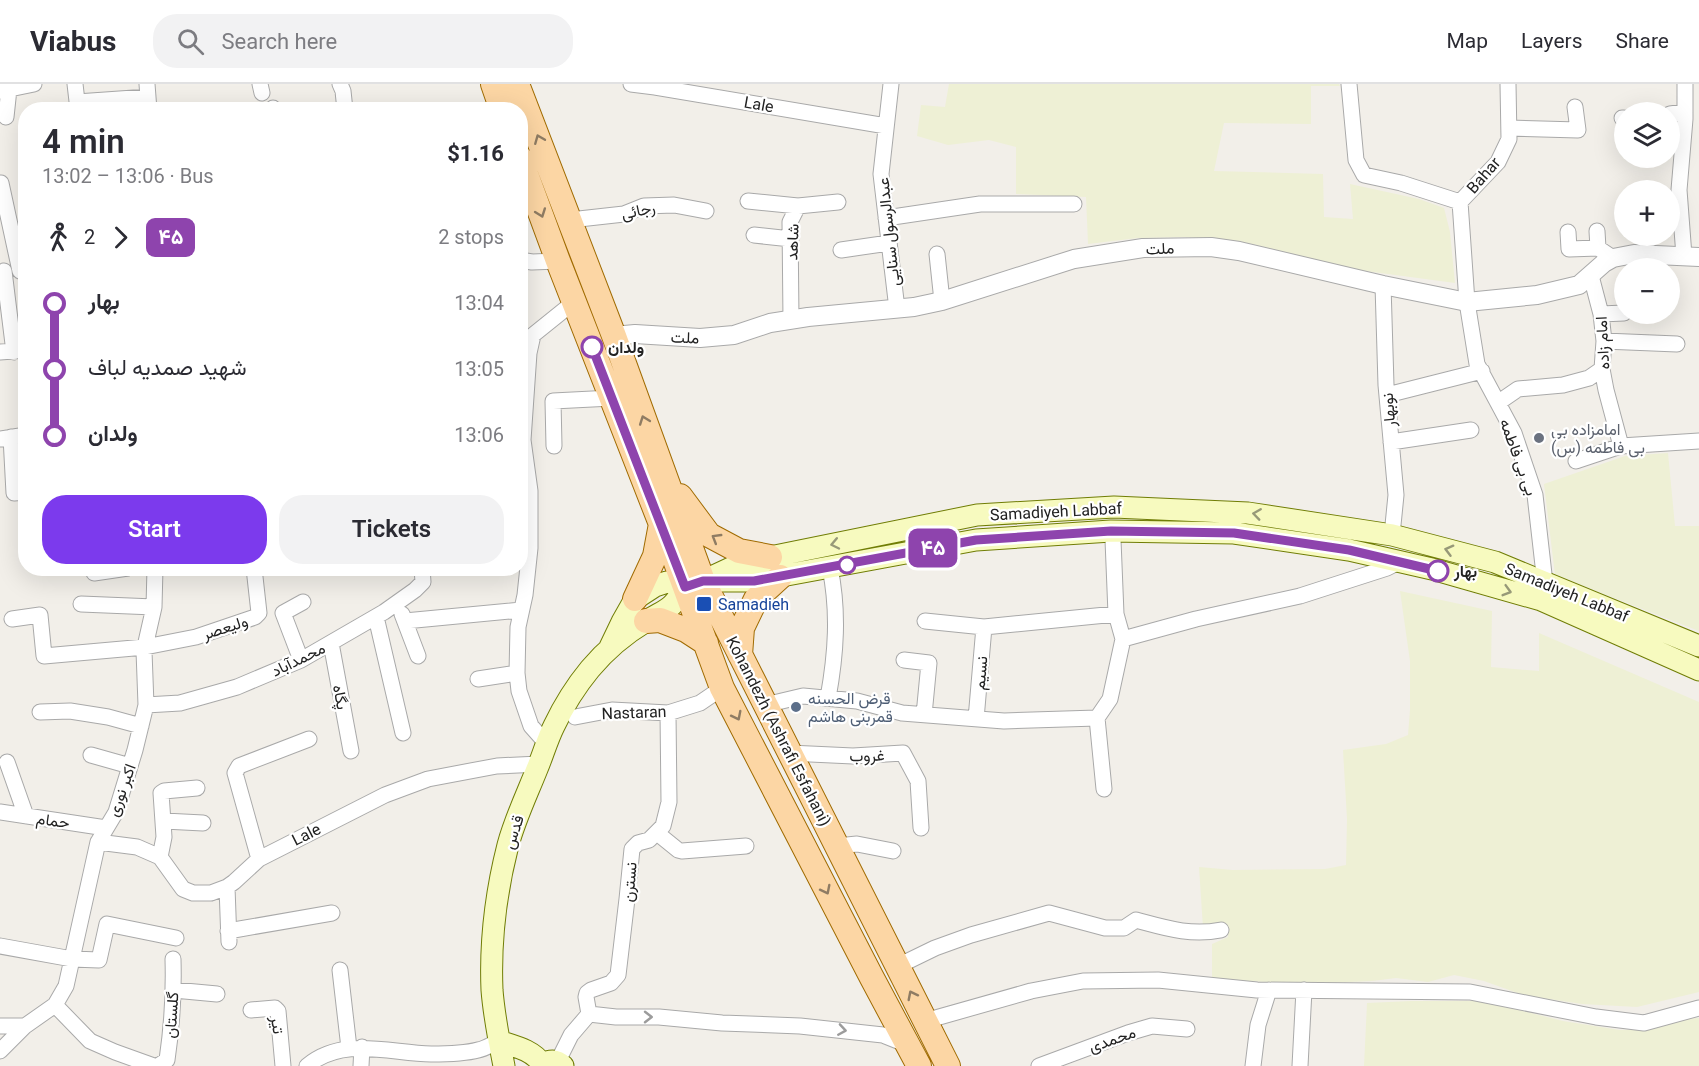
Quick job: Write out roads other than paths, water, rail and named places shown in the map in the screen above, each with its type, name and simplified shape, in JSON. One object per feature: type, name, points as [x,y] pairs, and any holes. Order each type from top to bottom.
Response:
[{"type":"main road","points":[[493,84],[499,102]]},
{"type":"main road","name":"Kohandezh (Ashrafi Esfahani)","points":[[517,84],[524,102]]},
{"type":"main road","name":"Kohandezh (Ashrafi Esfahani)","points":[[528,112],[614,336],[664,475],[694,584],[706,643],[722,688],[919,1066]]},
{"type":"main road","name":"Kohandezh (Ashrafi Esfahani)","points":[[528,180],[661,524],[694,584],[740,655],[948,1066]]},
{"type":"main road","points":[[664,475],[709,535],[775,567],[742,628],[740,655]]},
{"type":"main road","name":"Samadiyeh Labbaf","points":[[635,599],[655,586],[667,582],[694,584],[754,581],[775,567],[864,538],[977,515],[1114,507],[1248,513],[1392,535],[1495,562],[1545,582],[1699,670]]},
{"type":"main road","points":[[610,647],[655,556],[661,524]]},
{"type":"main road","name":"Samadiyeh Labbaf","points":[[775,567],[830,568],[976,540],[1111,531],[1234,533],[1349,550],[1432,569],[1699,646]]},
{"type":"main road","points":[[864,538],[870,560]]},
{"type":"main road","points":[[610,647],[646,621],[667,610],[694,584]]},
{"type":"main road","points":[[646,621],[660,620],[686,630],[706,643]]},
{"type":"main road","name":"قدس","points":[[504,1066],[492,989],[492,945],[499,889],[508,844],[554,727],[573,693],[610,647]]},
{"type":"main road","points":[[499,1041],[533,1054],[551,1064]]},
{"type":"street","points":[[6,117],[5,90],[34,84]]},
{"type":"street","points":[[75,84],[77,102]]},
{"type":"street","points":[[340,84],[344,102]]},
{"type":"street","name":"Lale","points":[[631,84],[886,126]]},
{"type":"street","name":"عبدالرسول سنایی","points":[[891,84],[881,174],[897,309]]},
{"type":"street","points":[[1349,84],[1356,160],[1364,175],[1401,183],[1460,202]]},
{"type":"street","name":"Bahar","points":[[1467,302],[1460,202],[1498,162],[1509,139],[1508,84]]},
{"type":"street","points":[[1680,102],[1685,84]]},
{"type":"street","points":[[109,102],[148,97]]},
{"type":"street","points":[[1509,128],[1578,130],[1575,107]]},
{"type":"street","points":[[1568,232],[1569,249],[1691,257],[1679,190],[1678,168]]},
{"type":"street","points":[[1,183],[18,251]]},
{"type":"street","points":[[748,201],[798,206]]},
{"type":"street","name":"شاهد","points":[[791,320],[790,222],[798,206],[838,202]]},
{"type":"street","points":[[886,218],[980,204],[1074,204]]},
{"type":"street","name":"رجائی","points":[[570,220],[624,214],[644,206],[674,205],[706,211]]},
{"type":"street","points":[[1597,231],[1605,253]]},
{"type":"street","points":[[754,236],[790,239]]},
{"type":"street","points":[[841,250],[889,243]]},
{"type":"street","name":"ملت","points":[[614,336],[635,334],[700,338],[734,335],[770,323],[808,317],[914,307],[942,301],[1074,259],[1143,248],[1212,247],[1239,251],[1467,302],[1537,295],[1579,285],[1604,263],[1605,253]]},
{"type":"street","points":[[938,254],[942,301]]},
{"type":"street","points":[[528,261],[558,261]]},
{"type":"street","points":[[13,352],[2,272],[18,271]]},
{"type":"street","name":"امام زاده","points":[[1591,276],[1601,314],[1604,340],[1602,369],[1621,446]]},
{"type":"street","name":"نوبهار","points":[[1383,285],[1387,395],[1396,495],[1392,535]]},
{"type":"street","points":[[528,356],[533,335],[574,302]]},
{"type":"street","name":"بی بی فاطمه","points":[[1467,302],[1478,364],[1514,433],[1535,495],[1545,582]]},
{"type":"street","points":[[1601,314],[1614,313]]},
{"type":"street","points":[[1604,340],[1677,344]]},
{"type":"street","points":[[1499,404],[1518,389],[1563,385],[1589,378],[1602,369]]},
{"type":"street","points":[[1387,395],[1482,371]]},
{"type":"street","points":[[554,446],[553,401],[612,398]]},
{"type":"street","points":[[1391,442],[1471,430]]},
{"type":"street","points":[[12,437],[14,492],[18,492]]},
{"type":"street","points":[[1576,461],[1621,446],[1699,441]]},
{"type":"street","points":[[528,478],[530,491],[528,498]]},
{"type":"street","points":[[1104,789],[1097,718],[1110,699],[1123,639],[1116,614],[1111,531]]},
{"type":"street","points":[[528,532],[530,548],[528,562]]},
{"type":"street","points":[[1123,639],[1196,619],[1300,596],[1400,562]]},
{"type":"street","points":[[828,698],[836,628],[835,593],[830,568]]},
{"type":"street","name":"اکبر نوری","points":[[0,1051],[25,1026],[55,1005],[66,986],[98,842],[116,812],[146,705],[145,647],[154,607],[155,576]]},
{"type":"street","name":"ولیعصر","points":[[145,647],[196,637],[255,617],[259,613],[255,576]]},
{"type":"street","name":"محمدآباد","points":[[146,705],[180,703],[237,687],[301,660],[398,602],[423,582],[423,576]]},
{"type":"street","points":[[526,576],[518,627],[519,691],[531,726],[547,744]]},
{"type":"street","points":[[301,660],[283,613],[303,602]]},
{"type":"street","points":[[398,602],[418,657]]},
{"type":"street","points":[[81,604],[154,607]]},
{"type":"street","points":[[405,621],[521,610]]},
{"type":"street","points":[[926,621],[984,627],[1116,614]]},
{"type":"street","points":[[12,619],[40,615],[44,656],[145,647]]},
{"type":"street","points":[[376,617],[403,733]]},
{"type":"street","name":"نسیم","points":[[976,719],[984,627]]},
{"type":"street","name":"پگاه","points":[[331,643],[351,751]]},
{"type":"street","points":[[904,660],[929,663],[924,715]]},
{"type":"street","points":[[478,679],[517,673]]},
{"type":"street","name":"Nastaran","points":[[575,717],[612,710],[668,713],[700,703],[722,688]]},
{"type":"street","points":[[765,705],[803,696],[857,701],[902,713],[976,719],[1004,721],[1097,718]]},
{"type":"street","points":[[40,712],[70,711],[108,717],[141,726]]},
{"type":"street","points":[[668,713],[669,802],[663,826],[657,833],[678,850],[746,846]]},
{"type":"street","points":[[259,859],[236,770],[239,766],[309,739]]},
{"type":"street","name":"غروب","points":[[789,753],[854,756],[903,753],[918,781],[921,828]]},
{"type":"street","points":[[91,754],[130,766]]},
{"type":"street","points":[[7,762],[26,816]]},
{"type":"street","name":"Lale","points":[[160,858],[183,889],[193,893],[211,893],[227,887],[259,859],[386,795],[428,779],[497,766],[539,764]]},
{"type":"street","points":[[98,842],[137,847],[160,858],[164,837],[161,793],[197,788]]},
{"type":"street","name":"حمام","points":[[0,812],[106,828]]},
{"type":"street","points":[[164,821],[203,823]]},
{"type":"street","name":"نسترن","points":[[589,1014],[587,993],[611,982],[618,975],[632,849],[638,843],[649,840],[657,833]]},
{"type":"street","points":[[837,846],[857,844],[893,851]]},
{"type":"street","points":[[227,887],[228,936],[332,914]]},
{"type":"street","points":[[897,966],[972,935],[1050,913],[1105,928],[1124,928],[1136,920],[1179,932],[1205,933],[1221,930]]},
{"type":"street","points":[[0,946],[72,959],[99,960],[107,924],[176,938]]},
{"type":"street","name":"گلستان","points":[[159,1066],[167,1060],[174,990],[173,959]]},
{"type":"street","points":[[340,970],[355,1047],[361,1066]]},
{"type":"street","points":[[925,1021],[1031,991],[1083,981],[1158,980],[1269,990],[1470,992],[1596,1017],[1644,1023],[1699,1008]]},
{"type":"street","points":[[174,990],[217,994]]},
{"type":"street","points":[[1253,1066],[1258,1025],[1269,990]]},
{"type":"street","points":[[1300,1066],[1304,990]]},
{"type":"street","points":[[55,1005],[90,1041],[154,1066]]},
{"type":"street","name":"تیر","points":[[251,1010],[274,1008],[278,1011],[283,1066]]},
{"type":"street","points":[[551,1064],[589,1014],[800,1026],[883,1035],[908,1045]]},
{"type":"street","points":[[0,1026],[25,1026]]},
{"type":"street","name":"محمدی","points":[[1039,1066],[1152,1026],[1187,1029]]},
{"type":"street","points":[[313,1063],[333,1051],[355,1047],[432,1060],[478,1050],[499,1041]]},
{"type":"place","name":"ولدان","points":[[592,347]]},
{"type":"place","name":"امامزاده بی بی فاطمه (س)","points":[[1539,438]]},
{"type":"place","name":"بهار","points":[[1438,571]]},
{"type":"place","name":"Samadieh","points":[[704,604]]},
{"type":"place","name":"قرض الحسنه قمربنی هاشم","points":[[796,707]]}]
